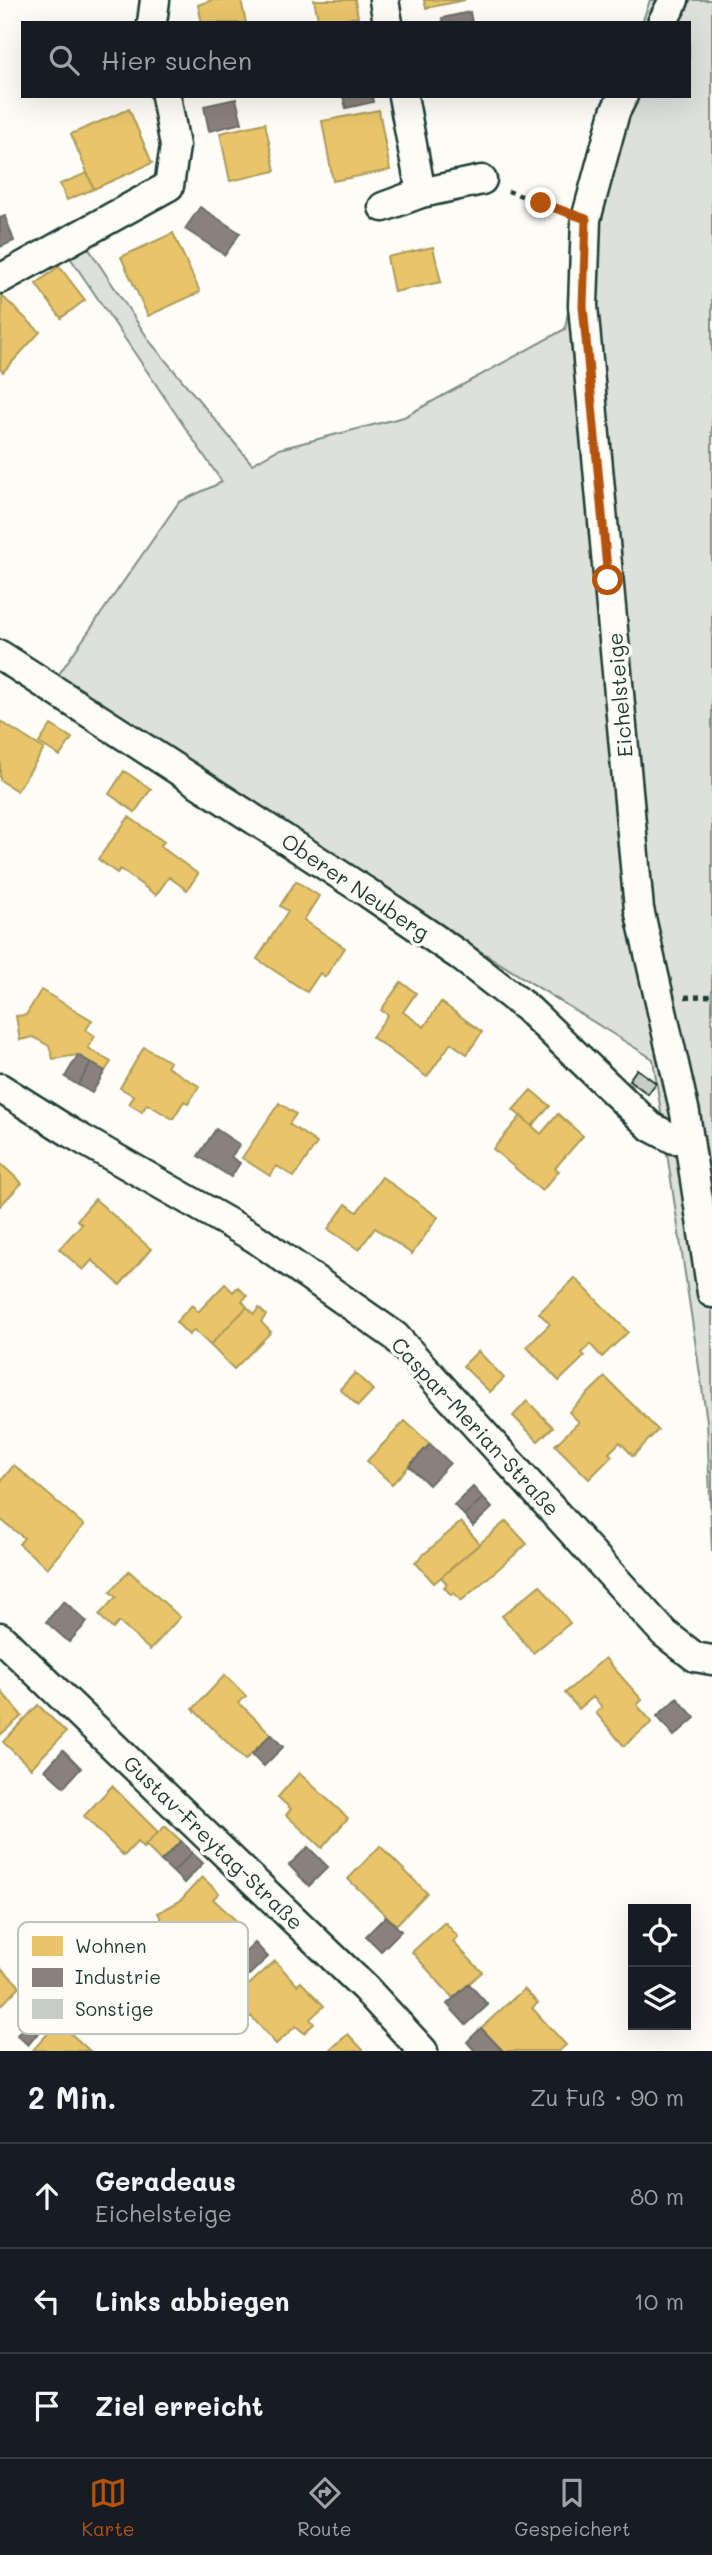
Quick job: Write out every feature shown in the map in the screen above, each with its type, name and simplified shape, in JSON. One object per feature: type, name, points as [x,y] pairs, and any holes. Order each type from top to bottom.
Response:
[{"type":"street","points":[[152,21],[155,0]]},
{"type":"street","points":[[384,0],[388,21]]},
{"type":"street","points":[[663,21],[674,0]]},
{"type":"street","points":[[0,279],[169,186],[175,146],[166,98]]},
{"type":"street","points":[[402,98],[421,193]]},
{"type":"street","name":"Eichelsteige","points":[[622,98],[615,112],[586,219],[583,306],[639,909],[689,1139],[712,1293]]},
{"type":"street","points":[[383,207],[421,193],[482,180]]},
{"type":"street","name":"Oberer Neuberg","points":[[0,655],[368,893],[459,955],[527,1007],[651,1127],[674,1139],[689,1139]]},
{"type":"street","name":"Caspar-Merian-Straße","points":[[0,1088],[73,1134],[256,1238],[395,1336],[664,1633],[695,1657],[712,1660]]},
{"type":"street","name":"Gustav-Freytag-Straße","points":[[0,1637],[365,1988],[423,2051]]},
{"type":"path","points":[[518,195],[586,219]]},
{"type":"shaded area","points":[[650,0],[712,0],[712,1551],[707,1421],[653,1059],[52,684],[179,502],[222,482],[71,259],[87,246],[151,343],[252,464],[279,449],[404,417],[565,329],[595,159],[616,98],[691,98],[691,21],[643,21]]},
{"type":"building: Wohnen","points":[[212,0],[241,0],[246,21],[202,21],[198,5]]},
{"type":"building: Wohnen","points":[[314,0],[355,0],[358,17],[319,21]]},
{"type":"building: Wohnen","points":[[424,0],[465,0],[426,8]]},
{"type":"building: Wohnen","points":[[129,109],[152,163],[94,189],[71,134]]},
{"type":"building: Wohnen","points":[[379,110],[390,170],[333,181],[322,121]]},
{"type":"building: Wohnen","points":[[265,123],[275,171],[230,181],[220,133]]},
{"type":"building: Wohnen","points":[[87,173],[94,189],[67,200],[60,184]]},
{"type":"building: Wohnen","points":[[173,233],[200,292],[148,316],[121,257]]},
{"type":"building: Wohnen","points":[[433,247],[441,282],[394,292],[387,257]]},
{"type":"building: Wohnen","points":[[59,266],[85,300],[61,318],[36,284]]},
{"type":"building: Wohnen","points":[[2,296],[40,332],[3,372],[0,369]]},
{"type":"building: Wohnen","points":[[0,721],[44,749],[17,791],[0,780]]},
{"type":"building: Wohnen","points":[[51,725],[72,738],[60,756],[39,743]]},
{"type":"building: Wohnen","points":[[124,771],[151,789],[135,812],[109,794]]},
{"type":"building: Wohnen","points":[[129,817],[164,842],[160,846],[198,874],[187,890],[169,877],[156,895],[120,869],[117,873],[98,859]]},
{"type":"building: Wohnen","points":[[296,881],[319,896],[304,920],[345,948],[325,977],[320,973],[307,992],[257,959],[288,911],[280,906]]},
{"type":"building: Wohnen","points":[[401,982],[416,993],[403,1012],[424,1027],[441,1002],[482,1032],[467,1054],[451,1043],[427,1077],[372,1037],[388,1015],[381,1010]]},
{"type":"building: Wohnen","points":[[41,990],[92,1020],[86,1030],[95,1036],[88,1048],[111,1062],[105,1071],[78,1055],[53,1059],[49,1046],[33,1037],[20,1040],[16,1016],[26,1015]]},
{"type":"building: Wohnen","points":[[144,1047],[170,1062],[167,1067],[199,1086],[188,1104],[184,1101],[173,1119],[147,1104],[142,1112],[129,1104],[134,1096],[120,1088]]},
{"type":"building: Wohnen","points":[[531,1090],[550,1106],[532,1126],[513,1110]]},
{"type":"building: Wohnen","points":[[279,1103],[296,1114],[289,1124],[317,1143],[294,1177],[277,1166],[270,1176],[242,1158]]},
{"type":"building: Wohnen","points":[[558,1114],[583,1136],[555,1168],[559,1171],[542,1191],[493,1149],[521,1116],[541,1134]]},
{"type":"building: Wohnen","points":[[0,1163],[22,1183],[0,1206]]},
{"type":"building: Wohnen","points":[[382,1177],[438,1217],[412,1254],[375,1228],[359,1250],[328,1229],[346,1204],[357,1212]]},
{"type":"building: Wohnen","points":[[95,1199],[151,1249],[120,1285],[92,1260],[83,1270],[59,1249],[82,1224],[77,1220]]},
{"type":"building: Wohnen","points":[[575,1278],[628,1332],[602,1357],[590,1344],[582,1353],[585,1356],[559,1381],[527,1347],[550,1324],[539,1313]]},
{"type":"building: Wohnen","points":[[225,1284],[233,1292],[238,1287],[247,1296],[242,1301],[247,1307],[210,1345],[194,1330],[189,1335],[176,1322],[192,1305],[198,1312]]},
{"type":"building: Wohnen","points":[[247,1307],[254,1314],[259,1308],[266,1315],[261,1322],[271,1332],[234,1369],[210,1345]]},
{"type":"building: Wohnen","points":[[478,1351],[504,1378],[490,1392],[463,1366]]},
{"type":"building: Wohnen","points":[[355,1373],[373,1390],[358,1406],[340,1389]]},
{"type":"building: Wohnen","points":[[605,1377],[658,1430],[633,1456],[620,1442],[609,1453],[612,1456],[589,1479],[555,1445],[579,1422],[569,1412]]},
{"type":"building: Wohnen","points":[[527,1401],[553,1427],[538,1441],[513,1416]]},
{"type":"building: Wohnen","points":[[405,1421],[430,1444],[392,1484],[367,1461]]},
{"type":"building: Wohnen","points":[[14,1465],[84,1525],[47,1568],[19,1544],[24,1538],[0,1519],[0,1482]]},
{"type":"building: Wohnen","points":[[506,1521],[527,1544],[461,1601],[454,1593],[451,1595],[444,1587],[447,1584],[441,1577]]},
{"type":"building: Wohnen","points":[[461,1522],[480,1544],[434,1583],[415,1562]]},
{"type":"building: Wohnen","points":[[129,1571],[180,1617],[150,1650],[119,1622],[113,1629],[99,1615],[116,1597],[110,1592]]},
{"type":"building: Wohnen","points":[[540,1585],[570,1623],[533,1653],[502,1616]]},
{"type":"building: Wohnen","points":[[605,1658],[642,1700],[637,1705],[652,1722],[624,1746],[596,1713],[602,1707],[593,1697],[579,1709],[565,1693]]},
{"type":"building: Wohnen","points":[[225,1675],[246,1696],[239,1703],[271,1734],[245,1760],[193,1709]]},
{"type":"building: Wohnen","points":[[0,1690],[22,1716],[0,1735]]},
{"type":"building: Wohnen","points":[[38,1705],[66,1732],[31,1768],[3,1742]]},
{"type":"building: Wohnen","points":[[299,1773],[348,1818],[322,1848],[286,1815],[291,1809],[278,1797]]},
{"type":"building: Wohnen","points":[[112,1786],[158,1832],[143,1848],[137,1842],[124,1856],[84,1816]]},
{"type":"building: Wohnen","points":[[165,1826],[181,1841],[161,1861],[145,1845]]},
{"type":"building: Wohnen","points":[[380,1846],[427,1893],[396,1925],[348,1879]]},
{"type":"building: Wohnen","points":[[202,1877],[219,1893],[213,1899],[238,1922],[163,1922],[158,1913],[180,1901]]},
{"type":"building: Wohnen","points":[[445,1922],[458,1937],[453,1942],[482,1972],[453,1998],[412,1952]]},
{"type":"building: Wohnen","points":[[275,1961],[297,1985],[301,1982],[324,2006],[310,2019],[314,2024],[304,2033],[296,2026],[276,2044],[251,2016],[248,2018],[248,1986]]},
{"type":"building: Wohnen","points":[[0,1967],[18,1984],[18,1988],[0,2007]]},
{"type":"building: Wohnen","points":[[524,1989],[538,2003],[532,2008],[566,2045],[559,2051],[503,2051],[481,2028]]},
{"type":"building: Wohnen","points":[[47,2034],[71,2034],[90,2051],[33,2050]]},
{"type":"building: Wohnen","points":[[348,2034],[364,2051],[329,2051]]},
{"type":"building: Industrie","points":[[470,12],[472,21],[443,21],[442,18]]},
{"type":"building: Industrie","points":[[344,98],[372,98],[373,102],[346,108]]},
{"type":"building: Industrie","points":[[236,99],[242,123],[209,131],[204,106]]},
{"type":"building: Industrie","points":[[200,207],[240,233],[225,255],[185,229]]},
{"type":"building: Industrie","points":[[5,216],[14,241],[0,247],[0,218]]},
{"type":"building: Industrie","points":[[78,1055],[91,1063],[78,1085],[65,1077]]},
{"type":"building: Industrie","points":[[91,1063],[105,1071],[92,1093],[78,1085]]},
{"type":"building: Industrie","points":[[216,1129],[240,1145],[231,1157],[240,1163],[231,1177],[198,1156]]},
{"type":"building: Industrie","points":[[430,1444],[450,1463],[429,1485],[409,1466]]},
{"type":"building: Industrie","points":[[473,1487],[483,1498],[464,1515],[454,1505]]},
{"type":"building: Industrie","points":[[483,1498],[492,1508],[473,1526],[464,1515]]},
{"type":"building: Industrie","points":[[64,1601],[87,1622],[69,1642],[46,1622]]},
{"type":"building: Industrie","points":[[677,1698],[695,1718],[674,1736],[657,1716]]},
{"type":"building: Industrie","points":[[271,1734],[283,1747],[264,1766],[252,1754]]},
{"type":"building: Industrie","points":[[63,1750],[81,1768],[64,1787],[45,1770]]},
{"type":"building: Industrie","points":[[181,1841],[192,1853],[173,1872],[161,1861]]},
{"type":"building: Industrie","points":[[308,1847],[328,1867],[309,1886],[289,1865]]},
{"type":"building: Industrie","points":[[192,1853],[203,1863],[184,1883],[173,1872]]},
{"type":"building: Industrie","points":[[386,1916],[401,1931],[381,1951],[366,1936]]},
{"type":"building: Industrie","points":[[255,1943],[268,1957],[249,1975],[248,1974],[248,1950]]},
{"type":"building: Industrie","points":[[469,1984],[488,2005],[466,2025],[447,2004]]},
{"type":"building: Industrie","points":[[481,2028],[503,2051],[475,2051],[467,2042]]},
{"type":"building: Industrie","points":[[18,2034],[37,2034],[28,2045]]},
{"type":"building: Sonstige","points":[[637,1069],[656,1083],[648,1094],[629,1080]]},
{"type":"route","points":[[541,203],[586,219],[583,306],[608,580]]}]
